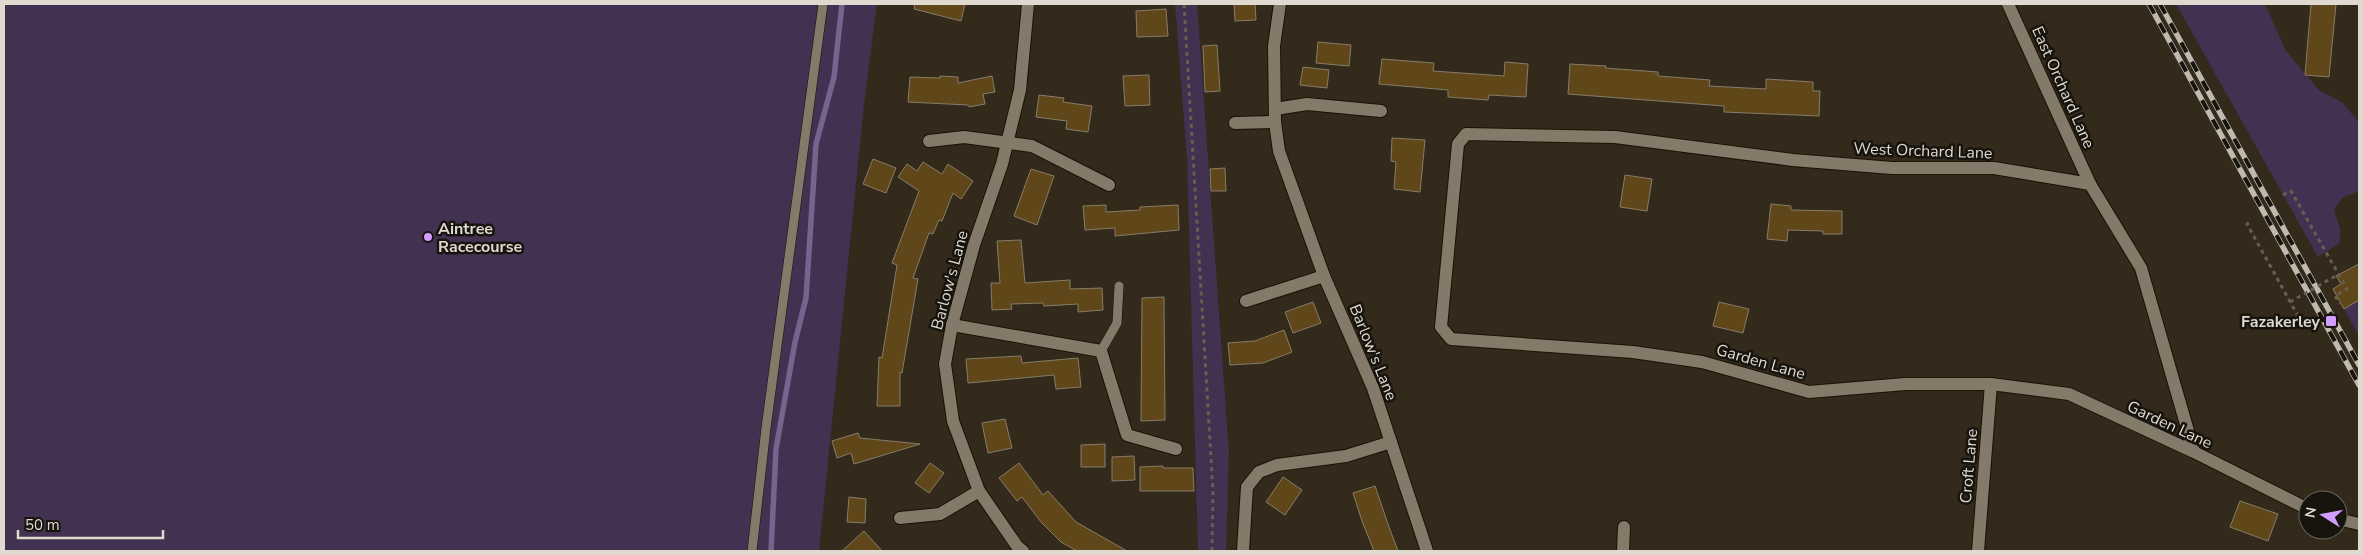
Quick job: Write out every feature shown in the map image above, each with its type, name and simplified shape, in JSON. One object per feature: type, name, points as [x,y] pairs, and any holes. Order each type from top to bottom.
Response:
[{"type":"street","name":"Barlow's Lane","points":[[1023,551],[1017,546],[979,492],[953,421],[945,364],[952,325],[974,245],[1007,143],[1020,90],[1028,4]]},
{"type":"street","name":"Barlow's Lane","points":[[1280,4],[1274,46],[1275,122],[1279,151],[1324,276],[1373,388],[1427,551]]},
{"type":"street","name":"East Orchard Lane","points":[[2008,4],[2090,184]]},
{"type":"street","points":[[1275,109],[1307,104],[1381,112]]},
{"type":"street","points":[[1235,123],[1275,122]]},
{"type":"street","name":"West Orchard Lane","points":[[1466,134],[1615,137],[1812,161],[1892,168],[1994,168],[2090,184]]},
{"type":"street","name":"Garden Lane","points":[[1466,134],[1458,144],[1441,327],[1451,339],[1633,352],[1702,362],[1809,392],[1906,384],[1991,384],[2069,394],[2194,452],[2298,504]]},
{"type":"street","points":[[929,141],[964,137],[1032,146],[1109,185]]},
{"type":"street","points":[[2090,184],[2141,268],[2194,452]]},
{"type":"street","points":[[1246,301],[1324,276]]},
{"type":"street","points":[[952,325],[1101,351],[1127,435],[1176,449]]},
{"type":"street","name":"Croft Lane","points":[[1978,551],[1991,384]]},
{"type":"street","points":[[1243,551],[1247,487],[1259,472],[1277,465],[1346,456],[1390,442]]},
{"type":"street","points":[[900,518],[940,514],[979,492]]},
{"type":"street","points":[[1622,551],[1624,527]]},
{"type":"lane","points":[[752,551],[766,428],[823,4]]},
{"type":"lane","points":[[1101,351],[1117,323],[1119,286]]},
{"type":"path","points":[[1184,4],[1213,492],[1212,551]]},
{"type":"path","points":[[2284,195],[2291,191],[2348,289],[2335,296],[2340,304]]},
{"type":"path","points":[[2248,223],[2298,316]]},
{"type":"path","points":[[2290,302],[2339,274]]},
{"type":"shaded area","name":"Aintree Racecourse","points":[[4,4],[877,4],[864,104],[819,551],[4,551]]},
{"type":"shaded area","points":[[1175,4],[1197,4],[1229,453],[1226,551],[1198,551],[1187,158]]},
{"type":"shaded area","points":[[2176,4],[2265,4],[2286,51],[2319,90],[2343,103],[2359,123],[2359,191],[2342,198],[2334,210],[2340,229],[2340,243],[2318,257]]},
{"type":"shaded area","points":[[2359,300],[2359,336],[2344,309]]},
{"type":"building","points":[[915,4],[965,4],[961,21],[914,9]]},
{"type":"building","points":[[1234,4],[1255,4],[1256,20],[1235,21]]},
{"type":"building","points":[[2311,4],[2336,4],[2329,77],[2305,75]]},
{"type":"building","points":[[1166,9],[1168,36],[1137,37],[1136,11]]},
{"type":"building","points":[[1318,42],[1351,45],[1349,66],[1316,63]]},
{"type":"building","points":[[1217,45],[1220,91],[1205,92],[1203,46]]},
{"type":"building","points":[[1382,59],[1434,63],[1433,71],[1504,76],[1505,62],[1528,64],[1526,97],[1489,95],[1488,100],[1448,97],[1448,90],[1379,84]]},
{"type":"building","points":[[1570,64],[1606,66],[1605,68],[1658,72],[1658,76],[1710,80],[1709,86],[1766,89],[1766,79],[1813,82],[1813,91],[1820,91],[1819,116],[1724,112],[1724,106],[1568,94]]},
{"type":"building","points":[[1303,67],[1329,70],[1327,88],[1300,85]]},
{"type":"building","points":[[1149,75],[1150,105],[1125,106],[1123,76]]},
{"type":"building","points":[[940,76],[958,77],[958,83],[992,76],[995,92],[983,94],[985,104],[969,107],[968,105],[908,102],[910,77],[940,78]]},
{"type":"building","points":[[1039,95],[1064,98],[1063,102],[1092,106],[1088,132],[1066,129],[1067,121],[1036,117]]},
{"type":"building","points":[[1392,138],[1425,140],[1420,192],[1394,189],[1396,162],[1391,161]]},
{"type":"building","points":[[873,159],[896,168],[886,193],[863,184]]},
{"type":"building","points":[[923,162],[942,174],[948,164],[973,181],[961,199],[953,193],[942,221],[939,220],[933,234],[929,233],[913,278],[918,279],[902,373],[900,372],[900,406],[877,406],[879,357],[882,358],[897,265],[892,263],[919,191],[898,177],[907,164],[917,171]]},
{"type":"building","points":[[1225,168],[1226,191],[1211,191],[1210,169]]},
{"type":"building","points":[[1031,169],[1054,176],[1037,225],[1014,216]]},
{"type":"building","points":[[1625,175],[1652,179],[1647,211],[1620,207]]},
{"type":"building","points":[[1771,204],[1791,206],[1791,210],[1842,211],[1842,234],[1823,234],[1823,231],[1788,230],[1787,241],[1767,239]]},
{"type":"building","points":[[1106,205],[1106,212],[1140,210],[1140,207],[1178,205],[1179,230],[1115,236],[1115,228],[1085,230],[1083,206]]},
{"type":"building","points":[[1021,240],[1025,283],[1070,280],[1070,289],[1102,288],[1103,310],[1078,312],[1078,304],[1044,306],[1043,303],[1011,304],[1012,309],[992,310],[991,283],[1000,283],[997,241]]},
{"type":"building","points":[[2359,264],[2359,300],[2344,309],[2333,289],[2341,284],[2336,276]]},
{"type":"building","points":[[1164,297],[1165,420],[1141,421],[1142,298]]},
{"type":"building","points":[[1313,302],[1321,323],[1293,333],[1285,312]]},
{"type":"building","points":[[1719,302],[1749,309],[1743,333],[1713,326]]},
{"type":"building","points":[[1284,330],[1292,352],[1263,363],[1230,365],[1228,343],[1255,341]]},
{"type":"building","points":[[1021,356],[1022,363],[1078,358],[1081,387],[1056,389],[1054,375],[968,383],[966,359]]},
{"type":"building","points":[[1005,419],[1012,448],[988,453],[982,423]]},
{"type":"building","points":[[858,433],[860,438],[920,444],[854,464],[851,453],[837,458],[832,441]]},
{"type":"building","points":[[1105,444],[1105,467],[1081,467],[1081,445]]},
{"type":"building","points":[[1134,456],[1135,480],[1112,481],[1112,457]]},
{"type":"building","points":[[930,463],[944,473],[929,493],[915,483]]},
{"type":"building","points":[[1019,463],[1043,495],[1048,491],[1076,522],[1127,551],[1077,551],[1061,542],[1041,522],[1022,497],[1017,501],[999,478]]},
{"type":"building","points":[[1163,466],[1163,468],[1193,468],[1194,491],[1140,491],[1140,467]]},
{"type":"building","points":[[1283,477],[1302,490],[1285,515],[1266,502]]},
{"type":"building","points":[[1375,486],[1398,551],[1374,551],[1362,521],[1353,493]]},
{"type":"building","points":[[849,497],[866,499],[865,523],[847,522]]},
{"type":"building","points":[[2240,501],[2278,514],[2268,541],[2230,527]]},
{"type":"building","points":[[864,531],[882,551],[842,551]]},
{"type":"waterway","points":[[771,551],[776,449],[795,342],[806,298],[816,144],[834,77],[842,4]]},
{"type":"railway","points":[[2149,4],[2359,385]]},
{"type":"railway","points":[[2160,4],[2359,365]]},
{"type":"place","name":"Aintree Racecourse","points":[[428,237]]},
{"type":"place","name":"Fazakerley","points":[[2331,321]]}]
